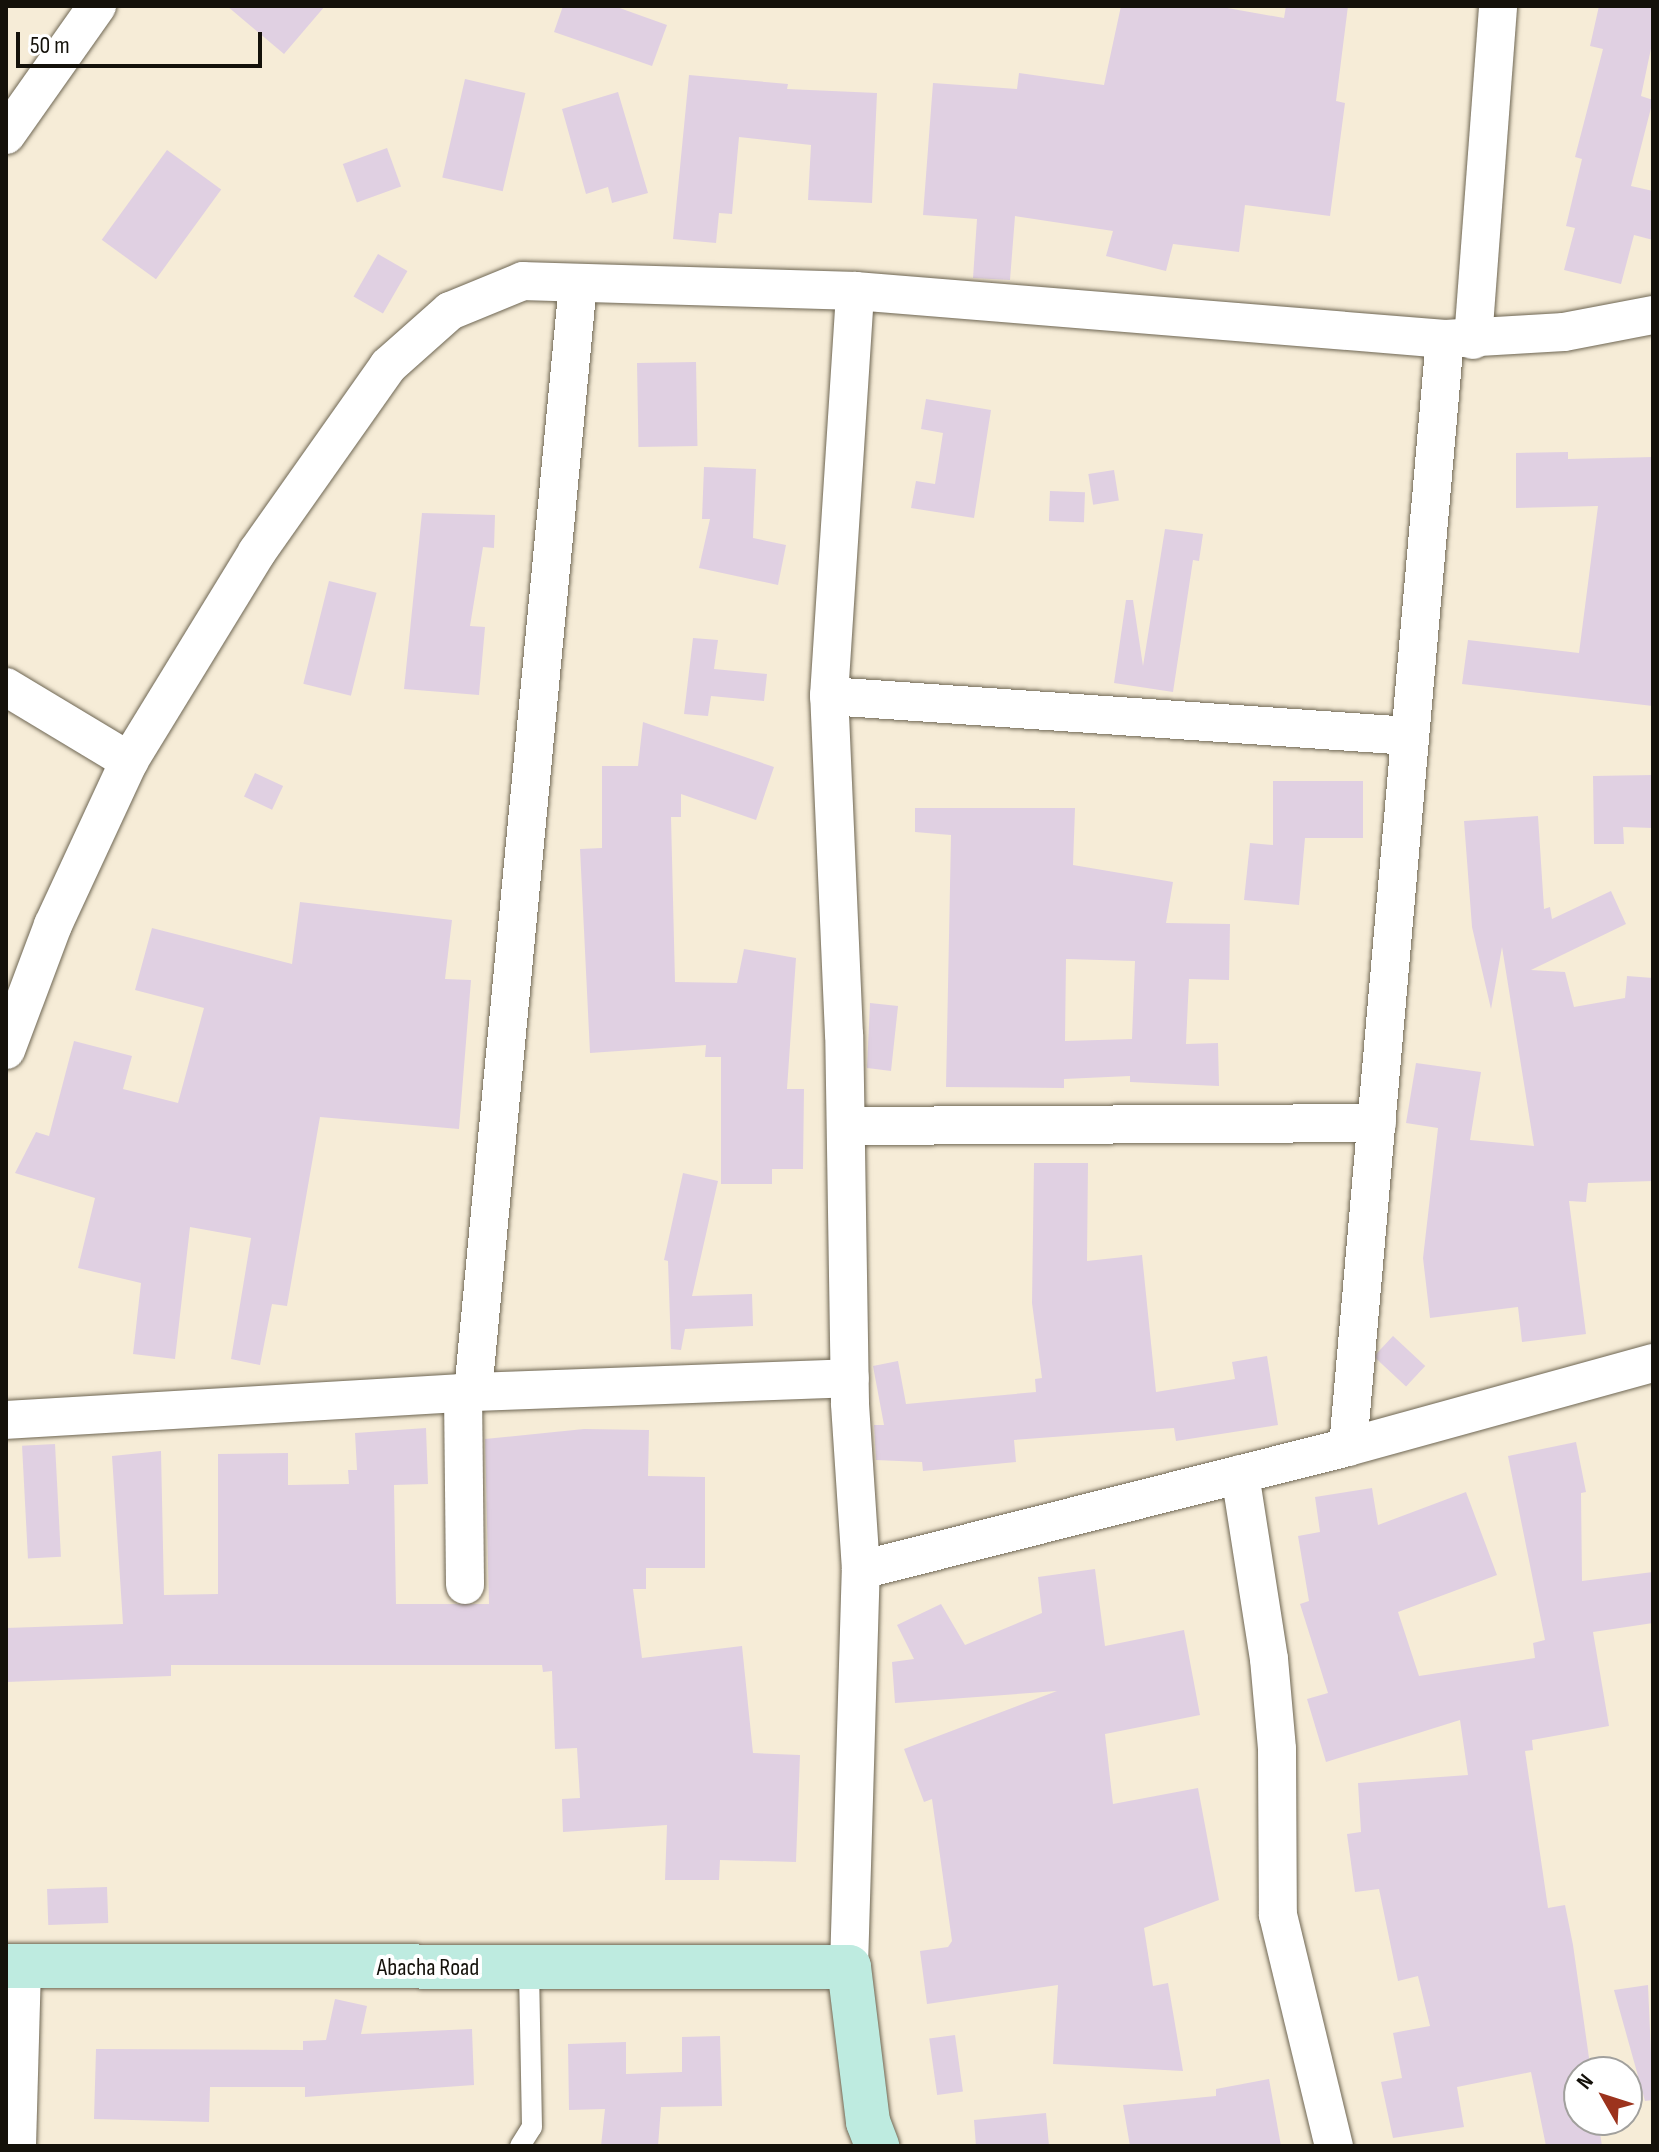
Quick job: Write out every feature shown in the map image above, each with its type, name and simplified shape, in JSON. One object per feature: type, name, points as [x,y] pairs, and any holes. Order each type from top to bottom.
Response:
[{"type":"street","points":[[6,135],[97,6]]},
{"type":"street","points":[[1348,1447],[1410,736],[1498,6]]},
{"type":"street","points":[[6,1050],[53,925],[129,761],[257,552],[388,366],[450,311],[523,281],[855,291],[1459,340],[1564,332],[1653,315]]},
{"type":"street","points":[[465,1585],[468,1392],[578,284]]},
{"type":"street","points":[[855,291],[829,696],[846,1126],[850,1378],[861,1570],[849,1967],[868,2122],[877,2146]]},
{"type":"street","points":[[6,687],[129,761]]},
{"type":"street","points":[[829,696],[1410,736]]},
{"type":"street","points":[[846,1126],[1377,1123]]},
{"type":"street","points":[[861,1570],[1348,1447],[1653,1363]]},
{"type":"street","points":[[6,1420],[468,1392],[850,1378]]},
{"type":"street","points":[[1240,1474],[1269,1659],[1277,1749],[1278,1915],[1334,2146]]},
{"type":"street","points":[[14,1966],[17,2146]]},
{"type":"street","name":"Abacha Road","points":[[14,1966],[849,1967]]},
{"type":"lane","points":[[520,2146],[532,2127],[529,1968]]},
{"type":"building","points":[[227,6],[325,6],[284,54]]},
{"type":"building","points":[[563,6],[614,6],[667,25],[652,66],[554,32]]},
{"type":"building","points":[[1121,6],[1216,6],[1284,18],[1286,6],[1348,6],[1336,101],[1345,103],[1330,216],[1245,205],[1239,252],[1173,244],[1166,271],[1106,256],[1113,231],[1015,216],[1010,280],[973,278],[977,219],[923,215],[933,83],[1017,89],[1019,73],[1104,85]]},
{"type":"building","points":[[1599,6],[1653,6],[1653,39],[1641,96],[1653,100],[1631,186],[1653,191],[1653,240],[1634,235],[1621,284],[1564,270],[1575,228],[1566,226],[1582,159],[1575,157],[1603,49],[1590,46]]},
{"type":"building","points":[[689,75],[788,84],[787,89],[877,93],[872,203],[808,200],[811,145],[739,137],[732,214],[719,213],[716,243],[673,239]]},
{"type":"building","points":[[465,79],[525,93],[503,191],[442,177]]},
{"type":"building","points":[[618,92],[648,193],[612,203],[608,187],[586,194],[562,109]]},
{"type":"building","points":[[387,148],[401,187],[357,203],[343,164]]},
{"type":"building","points":[[167,150],[221,189],[156,279],[102,240]]},
{"type":"building","points":[[378,254],[407,271],[383,313],[354,296]]},
{"type":"building","points":[[696,362],[697,446],[638,447],[637,363]]},
{"type":"building","points":[[926,399],[991,410],[974,518],[911,508],[916,481],[935,484],[943,433],[921,429]]},
{"type":"building","points":[[1568,452],[1568,459],[1653,457],[1653,706],[1462,684],[1468,640],[1579,653],[1598,506],[1516,508],[1516,453]]},
{"type":"building","points":[[704,467],[756,469],[753,538],[786,545],[778,585],[699,568],[710,519],[702,519]]},
{"type":"building","points":[[1114,470],[1119,501],[1093,505],[1088,474]]},
{"type":"building","points":[[1050,491],[1085,492],[1084,522],[1049,521]]},
{"type":"building","points":[[422,513],[495,515],[494,548],[483,547],[470,626],[485,627],[479,695],[404,689]]},
{"type":"building","points":[[1165,529],[1203,534],[1199,561],[1193,560],[1173,692],[1114,683],[1126,600],[1133,600],[1143,666]]},
{"type":"building","points":[[329,581],[377,593],[351,696],[303,684]]},
{"type":"building","points":[[693,638],[718,640],[714,669],[767,674],[764,701],[711,696],[708,716],[684,714]]},
{"type":"building","points":[[643,722],[774,767],[756,820],[681,794],[681,817],[671,817],[675,982],[737,983],[744,949],[796,958],[787,1089],[804,1089],[803,1169],[772,1169],[772,1184],[721,1184],[721,1057],[705,1057],[706,1045],[590,1053],[580,849],[602,848],[602,766],[638,766]]},
{"type":"building","points":[[255,773],[283,786],[272,810],[244,797]]},
{"type":"building","points":[[1653,775],[1653,828],[1623,827],[1624,844],[1594,844],[1593,776]]},
{"type":"building","points":[[1273,781],[1363,781],[1363,838],[1305,838],[1299,905],[1244,900],[1250,843],[1273,845]]},
{"type":"building","points":[[915,808],[1075,808],[1073,865],[1173,882],[1166,923],[1230,924],[1229,980],[1189,979],[1186,1044],[1218,1043],[1219,1086],[1130,1082],[1130,1076],[1064,1079],[1064,1088],[946,1087],[951,835],[915,832]],"holes":[[[1066,959],[1135,961],[1132,1039],[1065,1041]]]},
{"type":"building","points":[[1538,816],[1544,909],[1550,907],[1552,919],[1611,891],[1626,924],[1531,970],[1565,972],[1574,1007],[1625,998],[1627,976],[1653,978],[1653,1181],[1588,1183],[1586,1202],[1569,1201],[1586,1334],[1522,1342],[1518,1307],[1430,1318],[1423,1258],[1438,1128],[1406,1123],[1416,1063],[1481,1072],[1470,1140],[1534,1146],[1502,947],[1491,1009],[1472,927],[1464,821]]},
{"type":"building","points":[[300,902],[452,920],[445,979],[471,980],[459,1129],[320,1117],[287,1306],[272,1304],[260,1365],[231,1359],[251,1238],[190,1227],[175,1359],[133,1354],[141,1283],[78,1268],[95,1198],[15,1173],[36,1132],[49,1136],[74,1041],[132,1056],[123,1089],[178,1103],[204,1008],[135,990],[152,928],[292,964]]},
{"type":"building","points":[[870,1003],[898,1006],[891,1071],[867,1068]]},
{"type":"building","points":[[1034,1163],[1088,1163],[1087,1261],[1142,1255],[1156,1392],[1235,1379],[1232,1362],[1267,1356],[1278,1425],[1176,1441],[1174,1428],[1014,1440],[1016,1462],[923,1471],[922,1462],[876,1460],[874,1425],[884,1425],[873,1366],[898,1361],[906,1404],[1036,1392],[1035,1379],[1042,1378],[1032,1303]]},
{"type":"building","points":[[683,1173],[718,1181],[692,1296],[752,1294],[753,1326],[685,1329],[681,1350],[671,1349],[668,1261],[664,1260]]},
{"type":"building","points":[[1393,1336],[1425,1366],[1406,1386],[1374,1356]]},
{"type":"building","points":[[426,1428],[428,1484],[394,1485],[396,1604],[489,1604],[485,1439],[584,1429],[649,1430],[648,1476],[705,1477],[705,1568],[646,1568],[646,1589],[633,1589],[642,1658],[742,1646],[753,1753],[800,1755],[796,1862],[720,1860],[719,1880],[665,1880],[667,1825],[563,1832],[562,1799],[580,1798],[577,1748],[555,1749],[552,1671],[543,1672],[542,1665],[171,1665],[171,1676],[6,1682],[6,1628],[123,1624],[112,1456],[161,1451],[164,1595],[218,1594],[218,1454],[288,1453],[288,1485],[349,1484],[348,1470],[357,1470],[355,1433]]},
{"type":"building","points":[[1576,1442],[1586,1492],[1581,1493],[1582,1581],[1653,1572],[1653,1623],[1593,1632],[1609,1726],[1532,1740],[1533,1750],[1525,1751],[1548,1908],[1565,1905],[1589,2056],[1563,2056],[1563,2136],[1600,2136],[1602,2146],[1546,2146],[1531,2072],[1457,2087],[1464,2127],[1393,2138],[1381,2082],[1402,2078],[1393,2033],[1430,2026],[1418,1976],[1398,1981],[1379,1889],[1355,1892],[1347,1834],[1361,1832],[1358,1783],[1468,1775],[1460,1720],[1326,1762],[1307,1699],[1328,1693],[1300,1604],[1309,1601],[1298,1536],[1320,1532],[1315,1497],[1372,1488],[1378,1525],[1466,1492],[1497,1575],[1398,1612],[1419,1676],[1535,1658],[1533,1643],[1545,1640],[1508,1456]]},
{"type":"building","points":[[55,1444],[61,1557],[28,1559],[22,1446]]},
{"type":"building","points":[[1095,1569],[1105,1646],[1184,1630],[1200,1715],[1105,1734],[1113,1804],[1198,1788],[1219,1900],[1144,1928],[1153,1986],[1168,1983],[1183,2071],[1053,2064],[1058,1985],[927,2004],[920,1951],[948,1947],[952,1941],[932,1799],[924,1802],[904,1749],[1057,1691],[895,1703],[892,1662],[914,1659],[897,1625],[941,1604],[965,1645],[1042,1613],[1038,1577]]},
{"type":"building","points":[[107,1887],[108,1923],[48,1925],[47,1889]]},
{"type":"building","points":[[1648,1985],[1653,2100],[1645,2101],[1643,2056],[1632,2056],[1614,1990]]},
{"type":"building","points":[[335,1999],[367,2006],[361,2034],[472,2029],[474,2085],[305,2097],[305,2087],[210,2087],[209,2122],[94,2119],[96,2049],[303,2050],[303,2041],[326,2040]]},
{"type":"building","points":[[955,2035],[963,2091],[937,2095],[929,2039]]},
{"type":"building","points":[[720,2036],[722,2106],[661,2107],[658,2146],[601,2146],[605,2109],[569,2110],[568,2044],[626,2042],[626,2074],[682,2072],[682,2037]]},
{"type":"building","points":[[1269,2079],[1281,2146],[1130,2146],[1123,2105],[1216,2096],[1216,2089]]},
{"type":"building","points":[[1046,2113],[1049,2146],[976,2146],[974,2120]]}]
